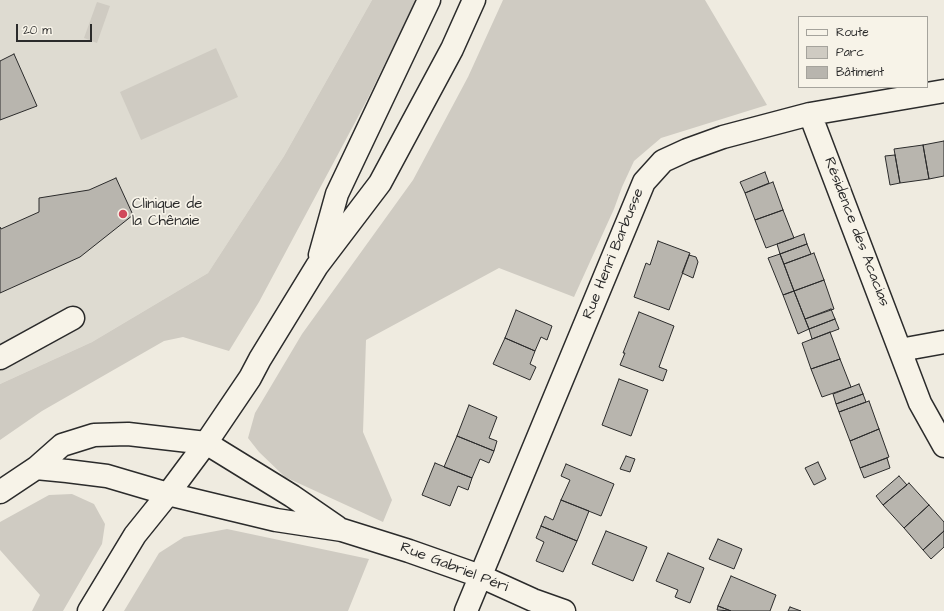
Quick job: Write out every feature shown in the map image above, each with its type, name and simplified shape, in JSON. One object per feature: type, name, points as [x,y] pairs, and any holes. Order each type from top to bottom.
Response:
[{"type":"street","points":[[317,266],[337,194],[429,0]]},
{"type":"street","points":[[89,611],[135,535],[206,443],[250,378],[317,266],[380,183],[452,49],[474,0]]},
{"type":"street","name":"Rue Henri Barbusse","points":[[466,611],[644,182],[663,161],[687,150],[723,137],[810,114],[944,92]]},
{"type":"street","name":"Résidence des Acacias","points":[[810,114],[920,403],[944,446]]},
{"type":"street","points":[[0,358],[73,318]]},
{"type":"street","points":[[900,350],[944,342]]},
{"type":"street","points":[[0,492],[36,468],[62,445],[94,435],[128,434],[206,443]]},
{"type":"street","name":"Rue Gabriel Péri","points":[[206,443],[292,496],[342,530]]},
{"type":"street","points":[[36,468],[67,470],[107,476],[168,494]]},
{"type":"street","name":"Rue Gabriel Péri","points":[[168,494],[276,520],[342,530],[409,551],[480,576],[533,600],[564,611]]},
{"type":"shaded area","name":"Clinique de la Chênaie","points":[[0,0],[372,0],[284,156],[208,273],[92,342],[0,384]]},
{"type":"green space","points":[[372,0],[416,0],[367,100],[259,302],[229,351],[183,337],[164,341],[42,411],[0,440],[0,384],[92,342],[208,273],[284,156]]},
{"type":"green space","points":[[503,0],[705,0],[767,105],[661,138],[634,161],[574,297],[499,268],[366,340],[363,432],[392,500],[383,522],[285,477],[259,452],[248,438],[255,413],[302,334],[413,180],[468,77]]},
{"type":"green space","points":[[97,2],[110,6],[97,43],[84,38]]},
{"type":"green space","points":[[216,48],[238,97],[141,140],[120,92]]},
{"type":"green space","points":[[72,494],[94,504],[105,524],[102,544],[63,611],[32,611],[40,595],[0,550],[0,522],[49,495]]},
{"type":"green space","points":[[227,529],[369,559],[348,611],[124,611],[159,553],[184,537]]},
{"type":"building","points":[[14,54],[37,106],[0,120],[0,61]]},
{"type":"building","points":[[944,141],[944,176],[929,179],[923,145]]},
{"type":"building","points":[[923,145],[929,179],[900,183],[894,149]]},
{"type":"building","points":[[895,155],[900,183],[890,185],[885,156]]},
{"type":"building","points":[[765,172],[769,183],[745,193],[740,182]]},
{"type":"building","name":"Clinique de la Chênaie","points":[[116,178],[133,215],[80,257],[0,293],[0,227],[1,229],[39,212],[39,198],[89,190]]},
{"type":"building","points":[[773,182],[783,210],[755,220],[745,193]]},
{"type":"building","points":[[783,210],[794,238],[766,248],[755,220]]},
{"type":"building","points":[[804,234],[807,244],[780,254],[777,244]]},
{"type":"building","points":[[658,241],[690,253],[669,310],[634,297],[646,263],[650,265]]},
{"type":"building","points":[[807,244],[811,254],[784,264],[780,254]]},
{"type":"building","points":[[814,253],[824,280],[794,291],[784,264]]},
{"type":"building","points":[[780,254],[794,291],[783,295],[768,258]]},
{"type":"building","points":[[689,255],[696,257],[698,262],[693,278],[682,273]]},
{"type":"building","points":[[824,280],[834,309],[805,319],[794,291]]},
{"type":"building","points":[[794,291],[809,329],[798,334],[783,295]]},
{"type":"building","points":[[831,309],[835,319],[809,329],[805,319]]},
{"type":"building","points":[[516,310],[552,326],[547,340],[541,337],[535,351],[505,338]]},
{"type":"building","points":[[639,312],[674,326],[659,367],[667,370],[663,381],[620,365],[625,353],[623,353]]},
{"type":"building","points":[[835,319],[839,329],[812,339],[809,329]]},
{"type":"building","points":[[830,332],[840,359],[811,369],[802,343]]},
{"type":"building","points":[[505,338],[535,351],[530,364],[536,367],[530,380],[493,364]]},
{"type":"building","points":[[840,359],[851,387],[822,397],[811,369]]},
{"type":"building","points":[[619,379],[648,390],[631,436],[602,425]]},
{"type":"building","points":[[859,384],[863,394],[836,404],[833,394]]},
{"type":"building","points":[[863,394],[866,402],[839,412],[836,404]]},
{"type":"building","points":[[869,401],[879,429],[850,441],[839,412]]},
{"type":"building","points":[[469,405],[497,417],[489,438],[497,441],[494,451],[457,436]]},
{"type":"building","points":[[879,429],[889,457],[860,468],[850,441]]},
{"type":"building","points":[[457,436],[494,451],[489,463],[480,459],[472,478],[444,467]]},
{"type":"building","points":[[626,456],[635,459],[630,472],[620,469]]},
{"type":"building","points":[[887,458],[890,468],[864,478],[860,468]]},
{"type":"building","points":[[818,462],[826,479],[814,485],[805,468]]},
{"type":"building","points":[[435,463],[472,478],[468,490],[458,486],[450,506],[422,495]]},
{"type":"building","points":[[566,464],[614,484],[601,516],[561,500],[570,480],[561,476]]},
{"type":"building","points":[[899,476],[907,485],[883,505],[876,496]]},
{"type":"building","points":[[909,483],[929,505],[904,528],[883,505]]},
{"type":"building","points":[[561,500],[589,511],[577,541],[541,526],[545,516],[553,520]]},
{"type":"building","points":[[929,505],[944,522],[944,531],[923,550],[904,528]]},
{"type":"building","points":[[541,526],[577,541],[563,572],[536,561],[544,542],[536,538]]},
{"type":"building","points":[[606,531],[647,547],[633,581],[592,564]]},
{"type":"building","points":[[944,531],[944,547],[931,559],[923,550]]},
{"type":"building","points":[[718,539],[742,549],[734,569],[709,559]]},
{"type":"building","points":[[668,553],[704,568],[690,603],[675,597],[678,590],[656,581]]},
{"type":"building","points":[[731,576],[776,595],[770,611],[731,611],[718,606]]},
{"type":"building","points":[[718,606],[731,611],[717,610]]},
{"type":"building","points":[[790,607],[801,611],[788,611]]},
{"type":"place","name":"Clinique de la Chênaie","points":[[123,214]]}]
